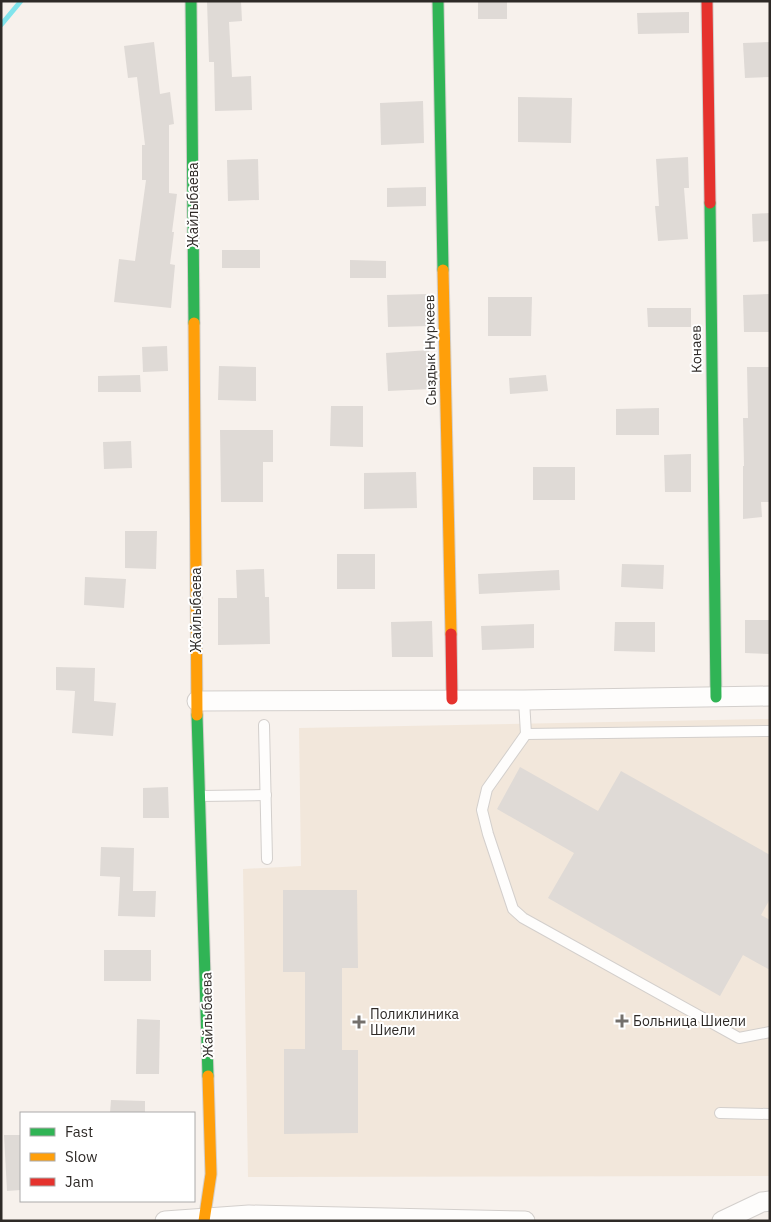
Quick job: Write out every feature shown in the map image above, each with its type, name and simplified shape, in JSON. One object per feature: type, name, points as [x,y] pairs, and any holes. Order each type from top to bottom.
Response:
[{"type":"street","name":"Жайлыбаева","points":[[191,1],[197,701],[211,1174],[205,1219]]},
{"type":"street","name":"Сыздык Нуркеев","points":[[438,1],[452,699]]},
{"type":"street","name":"Конаев","points":[[707,1],[716,697]]},
{"type":"street","points":[[197,701],[524,700],[770,696]]},
{"type":"street","points":[[722,1221],[762,1202],[770,1201]]},
{"type":"street","points":[[166,1221],[249,1215],[526,1221]]},
{"type":"lane","points":[[524,700],[526,734],[488,789],[482,810],[513,909],[523,918],[739,1038],[770,1032]]},
{"type":"lane","points":[[264,725],[267,859]]},
{"type":"lane","points":[[526,734],[770,731]]},
{"type":"lane","points":[[200,796],[266,795]]},
{"type":"lane","points":[[720,1114],[770,1114]]},
{"type":"shaded area","name":"Больница Шиели","points":[[770,719],[770,1176],[248,1177],[243,869],[301,866],[299,728]]},
{"type":"building","points":[[207,1],[241,1],[242,21],[229,22],[232,77],[251,76],[252,110],[215,111],[214,62],[209,62]]},
{"type":"building","points":[[478,1],[507,1],[507,19],[478,19]]},
{"type":"building","points":[[689,12],[689,33],[638,34],[637,13]]},
{"type":"building","points":[[154,42],[160,94],[170,92],[174,124],[169,125],[169,193],[177,194],[170,264],[175,265],[171,308],[114,302],[119,259],[135,261],[146,180],[142,180],[142,145],[145,145],[137,77],[128,78],[124,46]]},
{"type":"building","points":[[770,42],[770,77],[745,78],[743,43]]},
{"type":"building","points":[[518,97],[572,98],[571,143],[518,142]]},
{"type":"building","points":[[423,101],[424,143],[381,145],[380,103]]},
{"type":"building","points":[[688,157],[689,188],[684,188],[688,239],[658,241],[655,206],[659,206],[656,159]]},
{"type":"building","points":[[258,159],[259,200],[228,201],[227,160]]},
{"type":"building","points":[[426,187],[426,206],[387,207],[387,188]]},
{"type":"building","points":[[770,213],[770,241],[753,242],[752,214]]},
{"type":"building","points":[[222,250],[260,250],[260,268],[222,268]]},
{"type":"building","points":[[350,260],[386,261],[386,278],[350,278]]},
{"type":"building","points":[[428,294],[429,326],[388,327],[387,295]]},
{"type":"building","points":[[770,294],[770,332],[744,332],[743,295]]},
{"type":"building","points":[[488,297],[532,297],[531,336],[488,336]]},
{"type":"building","points":[[647,308],[691,308],[691,327],[648,327]]},
{"type":"building","points":[[167,346],[168,371],[143,372],[142,347]]},
{"type":"building","points":[[429,350],[430,389],[388,391],[386,353]]},
{"type":"building","points":[[219,366],[256,367],[256,401],[218,400]]},
{"type":"building","points":[[747,367],[770,367],[770,502],[761,502],[762,517],[743,519],[743,418],[748,418]]},
{"type":"building","points":[[140,375],[141,392],[98,392],[98,376]]},
{"type":"building","points":[[546,375],[548,391],[510,394],[509,378]]},
{"type":"building","points":[[331,406],[363,406],[363,447],[330,446]]},
{"type":"building","points":[[659,408],[659,435],[616,435],[616,409]]},
{"type":"building","points":[[220,430],[273,430],[273,462],[263,462],[263,502],[221,502]]},
{"type":"building","points":[[131,441],[132,468],[104,469],[103,442]]},
{"type":"building","points":[[691,454],[691,492],[665,492],[664,455]]},
{"type":"building","points":[[533,467],[575,467],[575,500],[533,500]]},
{"type":"building","points":[[416,472],[417,508],[364,509],[364,473]]},
{"type":"building","points":[[125,531],[157,531],[156,569],[125,568]]},
{"type":"building","points":[[337,554],[375,554],[375,589],[337,589]]},
{"type":"building","points":[[622,564],[664,565],[663,589],[621,587]]},
{"type":"building","points":[[264,569],[265,597],[269,597],[270,644],[218,645],[218,598],[237,598],[236,570]]},
{"type":"building","points":[[559,570],[560,590],[479,594],[478,574]]},
{"type":"building","points":[[85,577],[126,579],[124,608],[84,605]]},
{"type":"building","points":[[745,620],[770,620],[770,654],[745,653]]},
{"type":"building","points":[[432,621],[433,657],[392,657],[391,622]]},
{"type":"building","points":[[615,622],[655,622],[655,652],[614,651]]},
{"type":"building","points":[[534,624],[534,648],[482,650],[481,626]]},
{"type":"building","points":[[56,667],[95,668],[94,701],[116,703],[113,736],[72,733],[75,691],[56,690]]},
{"type":"building","name":"Больница Шиели","points":[[520,767],[598,811],[621,771],[770,855],[770,899],[761,915],[770,920],[770,970],[743,955],[720,996],[548,898],[574,853],[497,809]]},
{"type":"building","points":[[168,787],[169,818],[143,818],[143,788]]},
{"type":"building","points":[[101,847],[134,848],[133,891],[156,891],[155,917],[118,916],[120,877],[100,876]]},
{"type":"building","name":"Поликлиника Шиели","points":[[283,890],[357,890],[358,968],[342,968],[342,1050],[358,1050],[358,1133],[284,1134],[284,1049],[305,1049],[305,972],[283,972]]},
{"type":"building","points":[[104,950],[151,950],[151,981],[104,981]]},
{"type":"building","points":[[137,1019],[160,1020],[159,1074],[136,1074]]},
{"type":"building","points":[[111,1100],[145,1101],[145,1112],[110,1112]]},
{"type":"building","points":[[4,1135],[20,1135],[20,1190],[7,1191]]},
{"type":"waterway","points":[[1,25],[21,1]]},
{"type":"traffic: fast","points":[[191,1],[194,323]]},
{"type":"traffic: fast","points":[[438,1],[443,270]]},
{"type":"traffic: fast","points":[[710,203],[716,697]]},
{"type":"traffic: fast","points":[[197,715],[208,1076]]},
{"type":"traffic: slow","points":[[443,270],[451,634]]},
{"type":"traffic: slow","points":[[194,323],[197,715]]},
{"type":"traffic: slow","points":[[204,1221],[211,1174],[208,1076]]},
{"type":"traffic: jam","points":[[707,1],[710,203]]},
{"type":"traffic: jam","points":[[451,634],[452,699]]},
{"type":"place","name":"Больница Шиели","points":[[622,1021]]},
{"type":"place","name":"Поликлиника Шиели","points":[[359,1022]]}]
